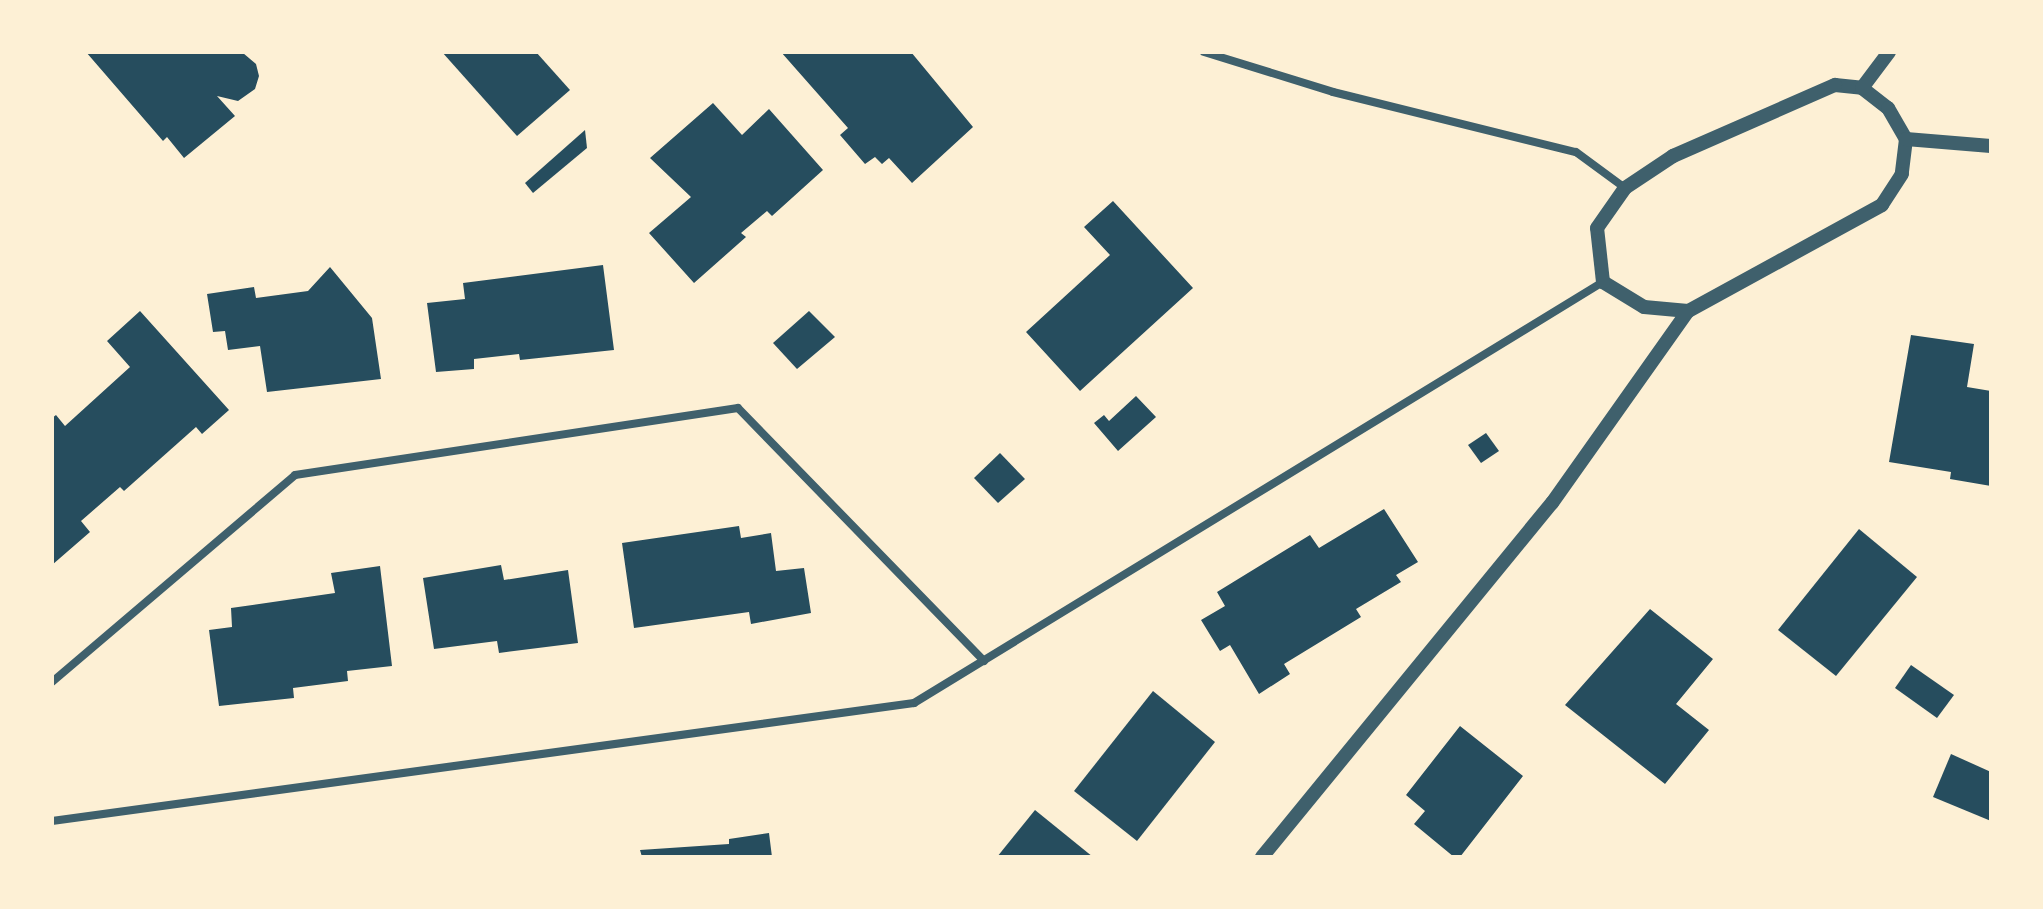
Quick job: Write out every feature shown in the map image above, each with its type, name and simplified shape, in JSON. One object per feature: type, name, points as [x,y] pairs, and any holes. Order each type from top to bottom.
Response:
[{"type":"street","points":[[1204,52],[1333,92],[1576,152],[1625,188]]},
{"type":"street","points":[[1862,88],[1889,52]]},
{"type":"street","points":[[1262,857],[1552,503],[1688,311],[1882,205],[1902,174],[1906,139],[1888,108],[1862,88],[1835,85],[1673,156],[1625,188],[1597,228],[1603,282]]},
{"type":"street","points":[[1906,139],[1991,146]]},
{"type":"street","points":[[1603,282],[1644,307],[1688,311]]},
{"type":"street","points":[[52,821],[914,703],[1603,282]]},
{"type":"street","points":[[52,682],[295,475],[738,408],[984,661]]},
{"type":"building","points":[[86,52],[243,53],[256,64],[259,76],[255,89],[238,101],[217,96],[235,116],[184,158],[167,137],[163,141]]},
{"type":"building","points":[[442,52],[536,52],[570,90],[517,136]]},
{"type":"building","points":[[781,52],[911,52],[973,127],[912,183],[889,158],[882,164],[875,157],[865,164],[840,135],[848,128]]},
{"type":"building","points":[[713,103],[742,135],[769,109],[823,170],[772,216],[767,211],[741,233],[746,237],[694,283],[649,233],[691,197],[650,158]]},
{"type":"building","points":[[585,130],[587,148],[533,193],[525,183]]},
{"type":"building","points":[[1113,201],[1193,288],[1080,391],[1026,332],[1110,255],[1084,227]]},
{"type":"building","points":[[603,265],[614,350],[520,360],[519,354],[474,359],[474,369],[436,372],[427,303],[465,299],[463,283]]},
{"type":"building","points":[[330,267],[372,318],[381,379],[267,392],[260,346],[228,350],[225,331],[213,332],[207,294],[254,287],[256,298],[308,291]]},
{"type":"building","points":[[140,311],[229,410],[202,434],[196,427],[124,491],[120,487],[81,521],[90,532],[52,565],[52,418],[56,415],[65,426],[130,367],[107,341]]},
{"type":"building","points":[[809,311],[835,337],[797,369],[773,343]]},
{"type":"building","points":[[1911,335],[1974,344],[1967,387],[1991,391],[1991,486],[1950,479],[1951,472],[1889,462]]},
{"type":"building","points":[[1136,396],[1156,417],[1118,451],[1094,423],[1104,415],[1109,421]]},
{"type":"building","points":[[1486,433],[1499,451],[1481,463],[1468,445]]},
{"type":"building","points":[[1000,453],[1025,479],[998,503],[974,478]]},
{"type":"building","points":[[1384,509],[1418,562],[1396,575],[1401,582],[1356,609],[1361,617],[1284,664],[1290,674],[1259,694],[1230,645],[1220,651],[1201,620],[1225,606],[1217,592],[1310,535],[1319,548]]},
{"type":"building","points":[[739,526],[741,538],[771,533],[776,571],[804,568],[811,613],[751,624],[749,612],[634,628],[622,543]]},
{"type":"building","points":[[1859,529],[1917,577],[1836,676],[1778,630]]},
{"type":"building","points":[[501,565],[504,580],[568,570],[578,643],[499,653],[497,641],[434,649],[423,578]]},
{"type":"building","points":[[380,566],[392,666],[347,671],[348,681],[293,688],[294,698],[219,706],[209,630],[232,627],[231,608],[335,593],[331,573]]},
{"type":"building","points":[[1650,609],[1713,659],[1676,704],[1709,730],[1665,784],[1565,705]]},
{"type":"building","points":[[1911,665],[1954,695],[1937,718],[1895,688]]},
{"type":"building","points":[[1153,691],[1215,742],[1137,841],[1074,791]]},
{"type":"building","points":[[1460,726],[1523,776],[1460,857],[1454,857],[1414,824],[1425,811],[1406,795]]},
{"type":"building","points":[[1951,754],[1991,772],[1991,821],[1933,797]]},
{"type":"building","points":[[1035,810],[1093,857],[997,857]]},
{"type":"building","points":[[769,833],[772,857],[642,857],[640,850],[729,844],[729,839]]}]
